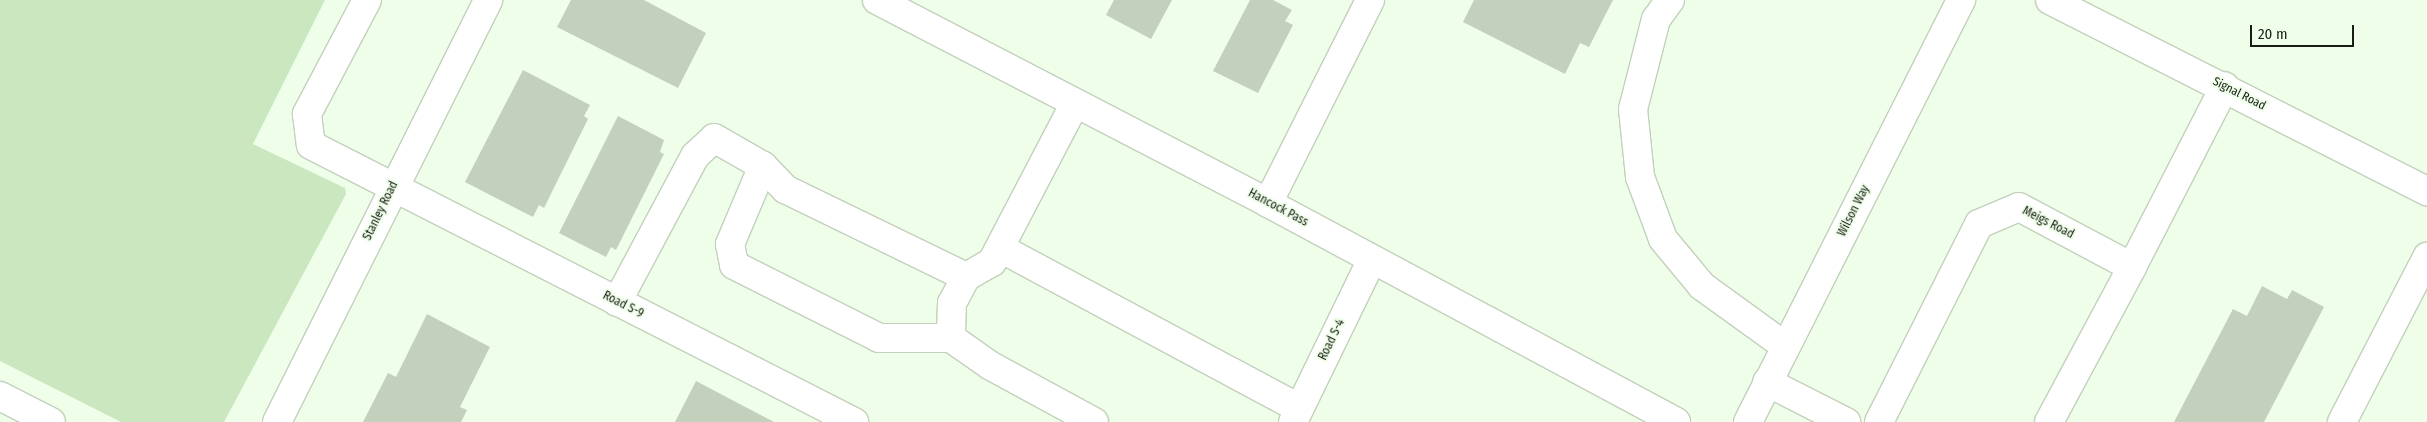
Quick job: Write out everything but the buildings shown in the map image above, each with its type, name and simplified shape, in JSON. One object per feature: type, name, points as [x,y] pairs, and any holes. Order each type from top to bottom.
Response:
[{"type":"street","name":"Road S-9","points":[[367,0],[307,114],[311,145],[392,189],[854,422]]},
{"type":"street","name":"Stanley Road","points":[[276,422],[488,0]]},
{"type":"street","name":"Hancock Pass","points":[[877,0],[1268,203],[1676,422]]},
{"type":"street","points":[[1670,0],[1656,19],[1632,109],[1640,177],[1663,239],[1702,286],[1785,346]]},
{"type":"street","name":"Wilson Way","points":[[1748,422],[1961,0]]},
{"type":"street","name":"Signal Road","points":[[2050,0],[2225,86],[2427,191]]},
{"type":"street","points":[[1268,203],[1365,2]]},
{"type":"street","points":[[2049,422],[2132,267],[2225,86]]},
{"type":"street","points":[[951,338],[952,302],[966,277],[992,262],[1075,103]]},
{"type":"street","points":[[617,302],[695,156],[714,138],[763,166],[785,189],[966,277]]},
{"type":"street","points":[[763,166],[730,244],[734,266],[879,338],[951,338],[991,366],[1094,422]]},
{"type":"street","name":"Meigs Road","points":[[1879,422],[1979,224],[2019,208],[2132,267]]},
{"type":"street","points":[[1000,248],[1296,415]]},
{"type":"street","points":[[2342,422],[2427,257]]},
{"type":"street","name":"Road S-4","points":[[1296,415],[1372,259]]},
{"type":"street","points":[[1767,382],[1846,422]]},
{"type":"street","points":[[0,396],[51,422]]},
{"type":"green space","points":[[0,0],[325,0],[253,144],[345,188],[346,194],[224,422],[121,422],[0,361]]}]
